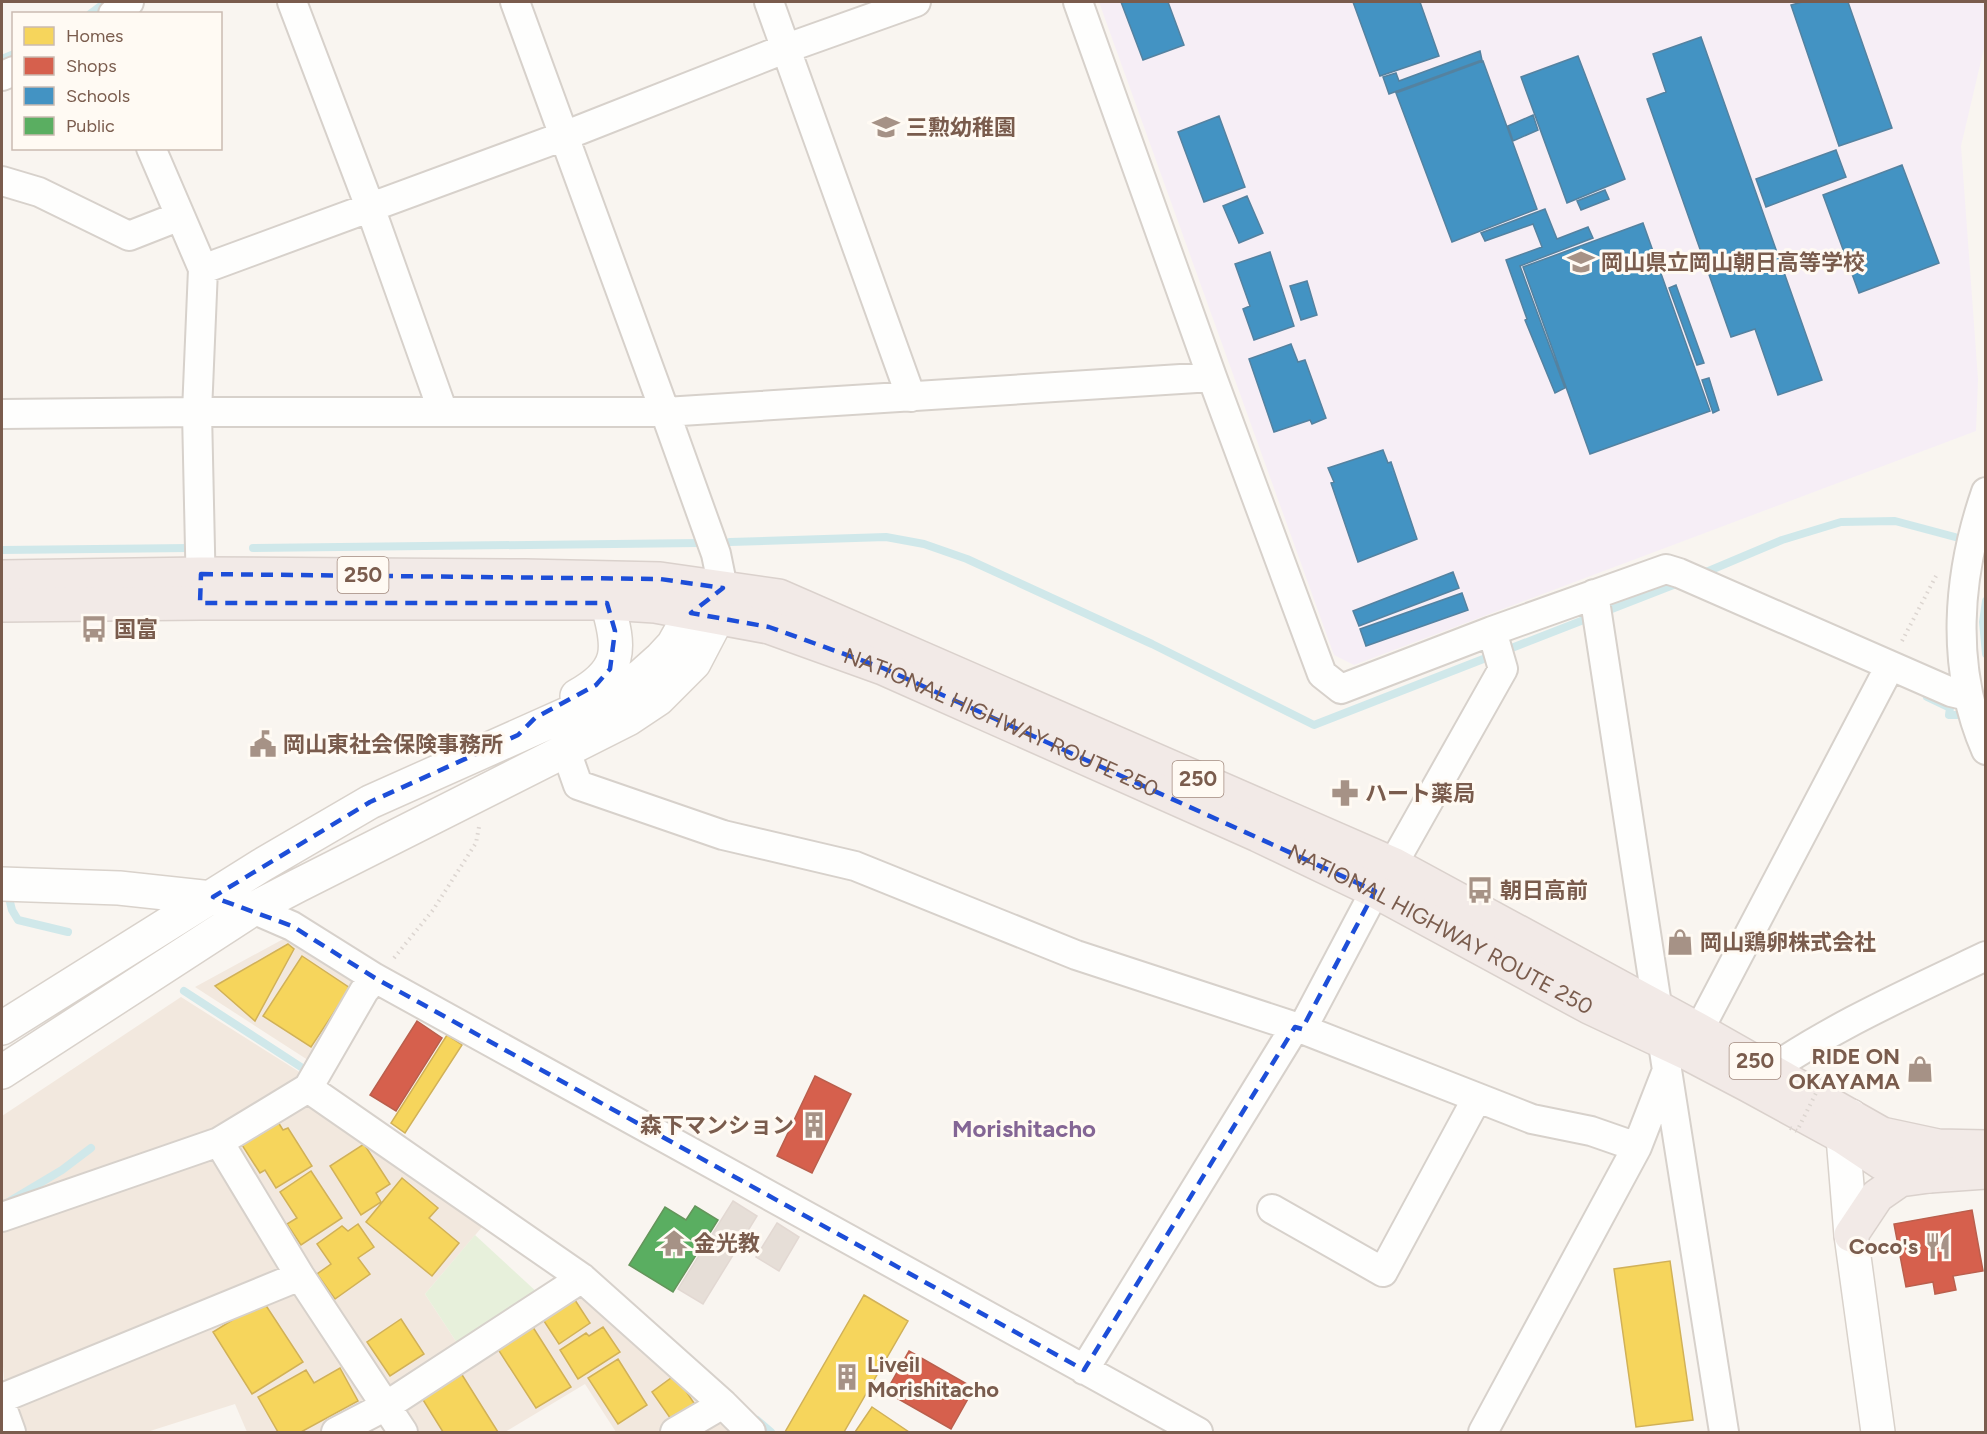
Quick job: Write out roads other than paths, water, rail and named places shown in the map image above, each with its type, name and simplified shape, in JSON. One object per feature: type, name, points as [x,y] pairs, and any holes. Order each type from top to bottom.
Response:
[{"type":"highway","name":"NATIONAL HIGHWAY ROUTE 250","points":[[2,605],[201,588],[525,576],[660,579],[711,606],[884,668],[1258,835],[1375,891],[1589,1007],[1679,1049],[1759,1077],[1847,1127],[1882,1163],[1929,1176],[1986,1172]]},
{"type":"highway","name":"NATIONAL HIGHWAY ROUTE 250","points":[[2,577],[201,588],[654,606],[711,606],[778,596],[1393,864],[1657,1008],[1679,1049]]},
{"type":"highway","name":"NATIONAL HIGHWAY ROUTE 250","points":[[1847,1127],[1938,1146],[1986,1147]]},
{"type":"highway","points":[[1851,1235],[1877,1196],[1900,1180],[1929,1176]]},
{"type":"street","points":[[116,12],[129,2]]},
{"type":"street","points":[[292,2],[370,207],[443,412]]},
{"type":"street","points":[[2,1072],[254,909],[307,880],[628,719],[658,699],[694,663],[711,606],[716,554],[515,2]]},
{"type":"street","points":[[769,2],[911,397]]},
{"type":"street","points":[[202,269],[564,136],[787,48],[916,2]]},
{"type":"street","points":[[1078,2],[1212,377],[1322,674],[1341,689],[1497,646],[1597,608],[1666,569],[1951,692],[1968,696]]},
{"type":"street","points":[[152,150],[202,269],[197,412],[201,588]]},
{"type":"street","points":[[2,181],[39,192],[129,236],[180,216]]},
{"type":"street","points":[[2,414],[665,412],[1212,377]]},
{"type":"street","points":[[1986,492],[1978,513],[1964,575],[1961,624],[1961,655],[1968,696],[1975,725],[1986,750]]},
{"type":"street","points":[[518,735],[535,718],[596,685],[610,669],[615,649],[615,631],[607,603]]},
{"type":"street","points":[[2,1028],[262,865],[370,802],[622,689],[642,675],[711,606]]},
{"type":"street","points":[[1597,608],[1657,1008]]},
{"type":"street","points":[[1393,864],[1503,669],[1497,646]]},
{"type":"street","points":[[1483,1432],[1637,1147],[1679,1049],[1890,666]]},
{"type":"street","points":[[566,751],[578,785],[723,835],[855,866],[1076,955],[1298,1028],[1532,1119],[1591,1131],[1637,1147]]},
{"type":"street","points":[[2,884],[119,888],[213,897],[254,909],[292,926],[375,978],[1198,1432]]},
{"type":"street","points":[[1084,1370],[1298,1028],[1375,891]]},
{"type":"street","points":[[1759,1077],[1865,1013],[1986,956]]},
{"type":"street","points":[[2,1217],[219,1142],[308,1088],[364,991],[375,978]]},
{"type":"street","points":[[1679,1049],[1724,1432]]},
{"type":"street","points":[[308,1088],[582,1278],[723,1404],[751,1432]]},
{"type":"street","points":[[1272,1209],[1383,1272],[1477,1098]]},
{"type":"street","points":[[1847,1127],[1851,1235],[1878,1432]]},
{"type":"street","points":[[219,1142],[300,1276],[403,1432]]},
{"type":"street","points":[[2,1398],[300,1276]]},
{"type":"street","points":[[336,1432],[386,1406],[582,1278]]},
{"type":"street","points":[[675,1432],[723,1404]]},
{"type":"street","points":[[2,1407],[11,1432]]},
{"type":"waterway","points":[[93,12],[106,2]]},
{"type":"waterway","points":[[2,59],[12,55]]},
{"type":"waterway","points":[[1699,575],[1782,540],[1841,522],[1895,521],[1955,537]]},
{"type":"waterway","points":[[730,542],[886,537],[924,544],[967,559],[1152,644],[1314,725],[1681,582]]},
{"type":"waterway","points":[[253,548],[699,543]]},
{"type":"waterway","points":[[2,550],[189,548]]},
{"type":"waterway","points":[[1986,601],[1983,622],[1986,654]]},
{"type":"waterway","points":[[1927,697],[1950,708],[1949,715],[1959,715]]},
{"type":"waterway","points":[[9,898],[18,920],[68,932]]},
{"type":"waterway","points":[[184,991],[304,1069]]},
{"type":"waterway","points":[[10,1201],[62,1170],[91,1148]]},
{"type":"waterway","points":[[757,1420],[771,1432]]},
{"type":"place","name":"三勲幼稚園","points":[[886,127]]},
{"type":"place","name":"岡山県立岡山朝日高等学校","points":[[1581,262]]},
{"type":"place","name":"国富","points":[[94,629]]},
{"type":"place","name":"岡山東社会保険事務所","points":[[263,744]]},
{"type":"place","name":"ハート薬局","points":[[1345,793]]},
{"type":"place","name":"朝日高前","points":[[1480,890]]},
{"type":"place","name":"岡山鶏卵株式会社","points":[[1680,942]]},
{"type":"place","name":"RIDE ON OKAYAMA","points":[[1920,1069]]},
{"type":"place","name":"森下マンション","points":[[814,1125]]},
{"type":"place","name":"金光教","points":[[674,1243]]},
{"type":"place","name":"Coco's","points":[[1938,1246]]},
{"type":"place","name":"Liveil Morishitacho","points":[[847,1377]]},
{"type":"district","name":"Morishitacho","points":[[1024,1129]]}]
